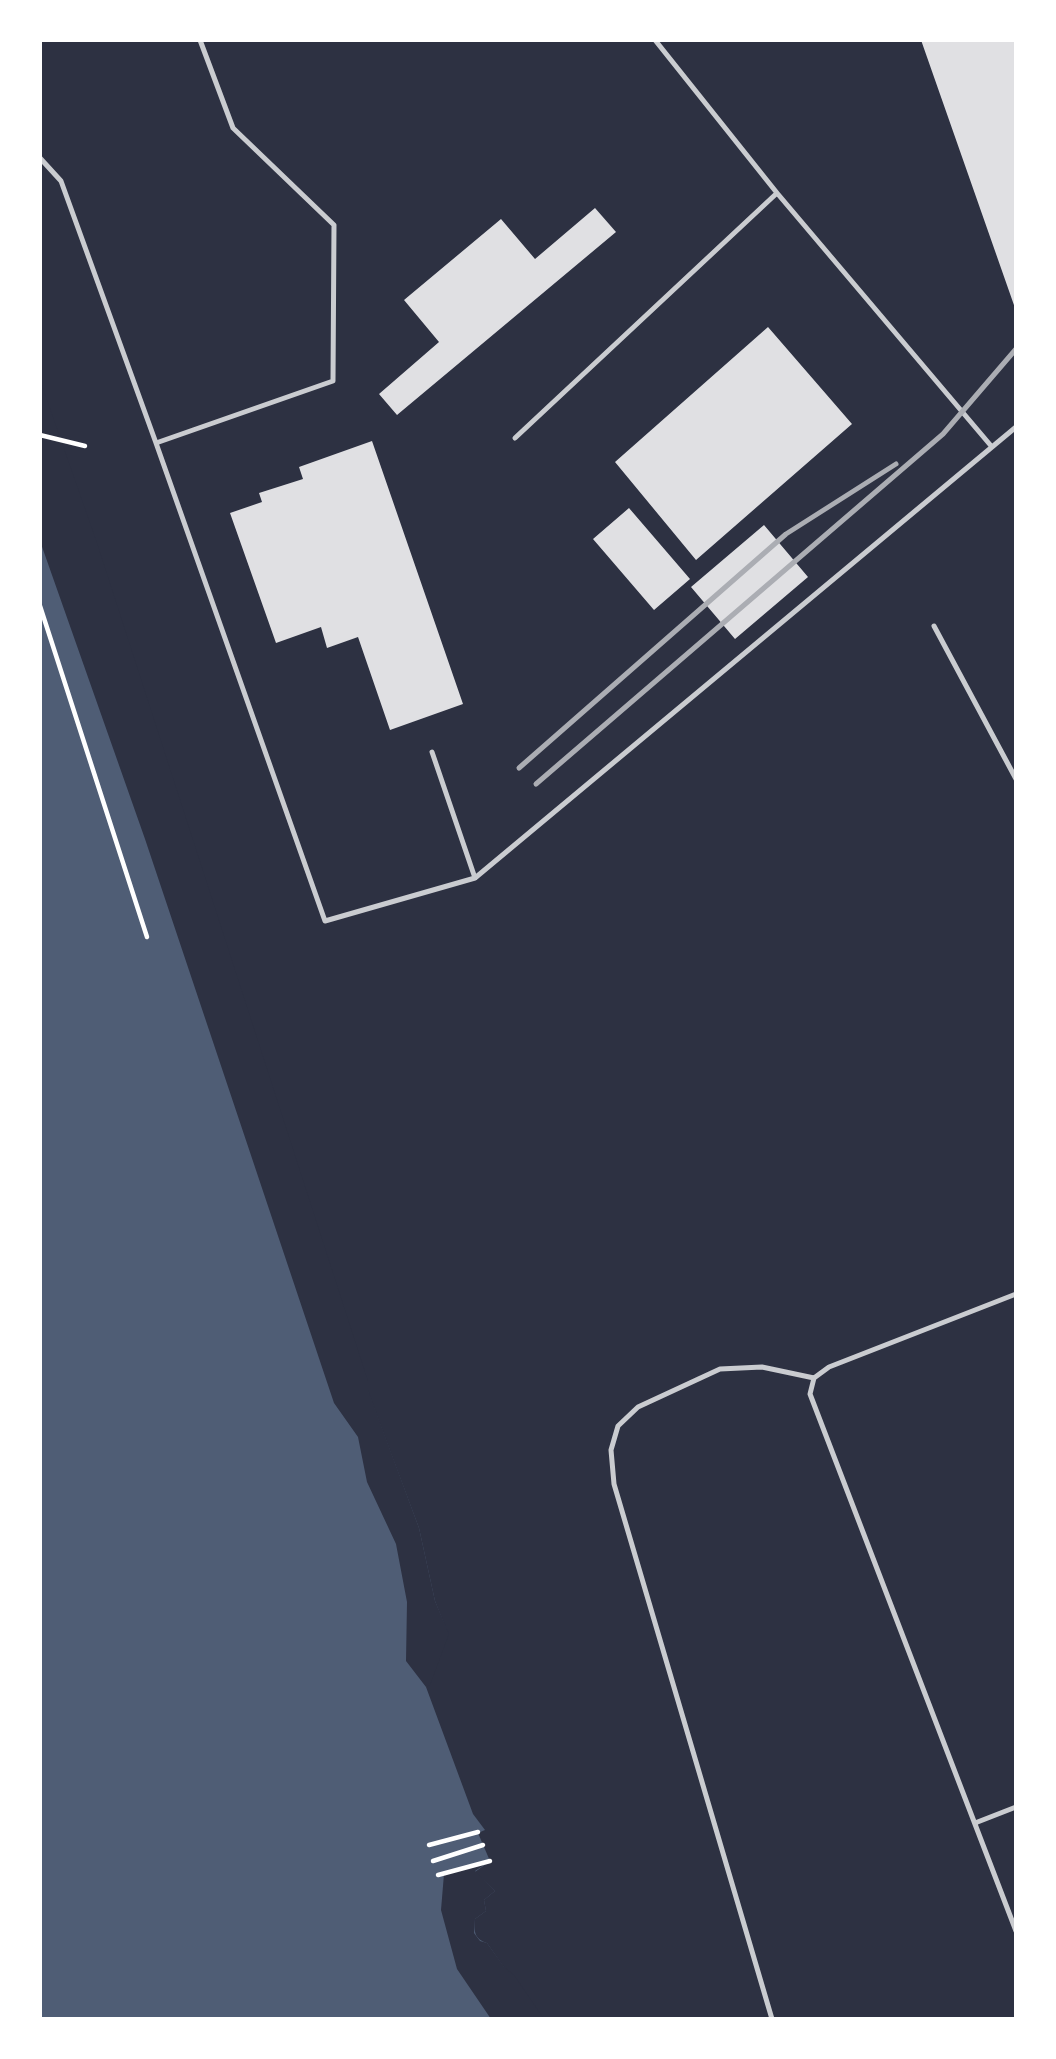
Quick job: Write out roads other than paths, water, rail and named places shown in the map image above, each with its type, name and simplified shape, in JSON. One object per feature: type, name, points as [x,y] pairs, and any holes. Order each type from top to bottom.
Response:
[{"type":"lane","points":[[156,443],[333,381],[334,225],[233,128],[200,40]]},
{"type":"lane","points":[[655,40],[777,193],[992,447]]},
{"type":"lane","points":[[40,158],[61,181],[325,920],[475,878],[1016,427]]},
{"type":"lane","points":[[515,438],[777,193]]},
{"type":"lane","points":[[934,626],[1016,779]]},
{"type":"lane","points":[[432,752],[475,878]]},
{"type":"lane","points":[[1016,1294],[829,1367],[814,1378],[810,1394],[1016,1930]]},
{"type":"lane","points":[[772,2019],[614,1483],[611,1450],[618,1426],[638,1407],[720,1369],[762,1367],[814,1378]]},
{"type":"lane","points":[[975,1823],[1016,1807]]},
{"type":"water","points":[[40,384],[361,1373],[419,1528],[435,1601],[447,1631],[426,1687],[473,1814],[485,1830],[478,1833],[490,1861],[475,1872],[495,1891],[484,1900],[486,1911],[475,1919],[476,1934],[487,1943],[540,2019],[40,2019]]},
{"type":"railway","points":[[536,784],[943,434],[1016,349]]},
{"type":"railway","points":[[519,768],[786,534],[896,464]]}]
